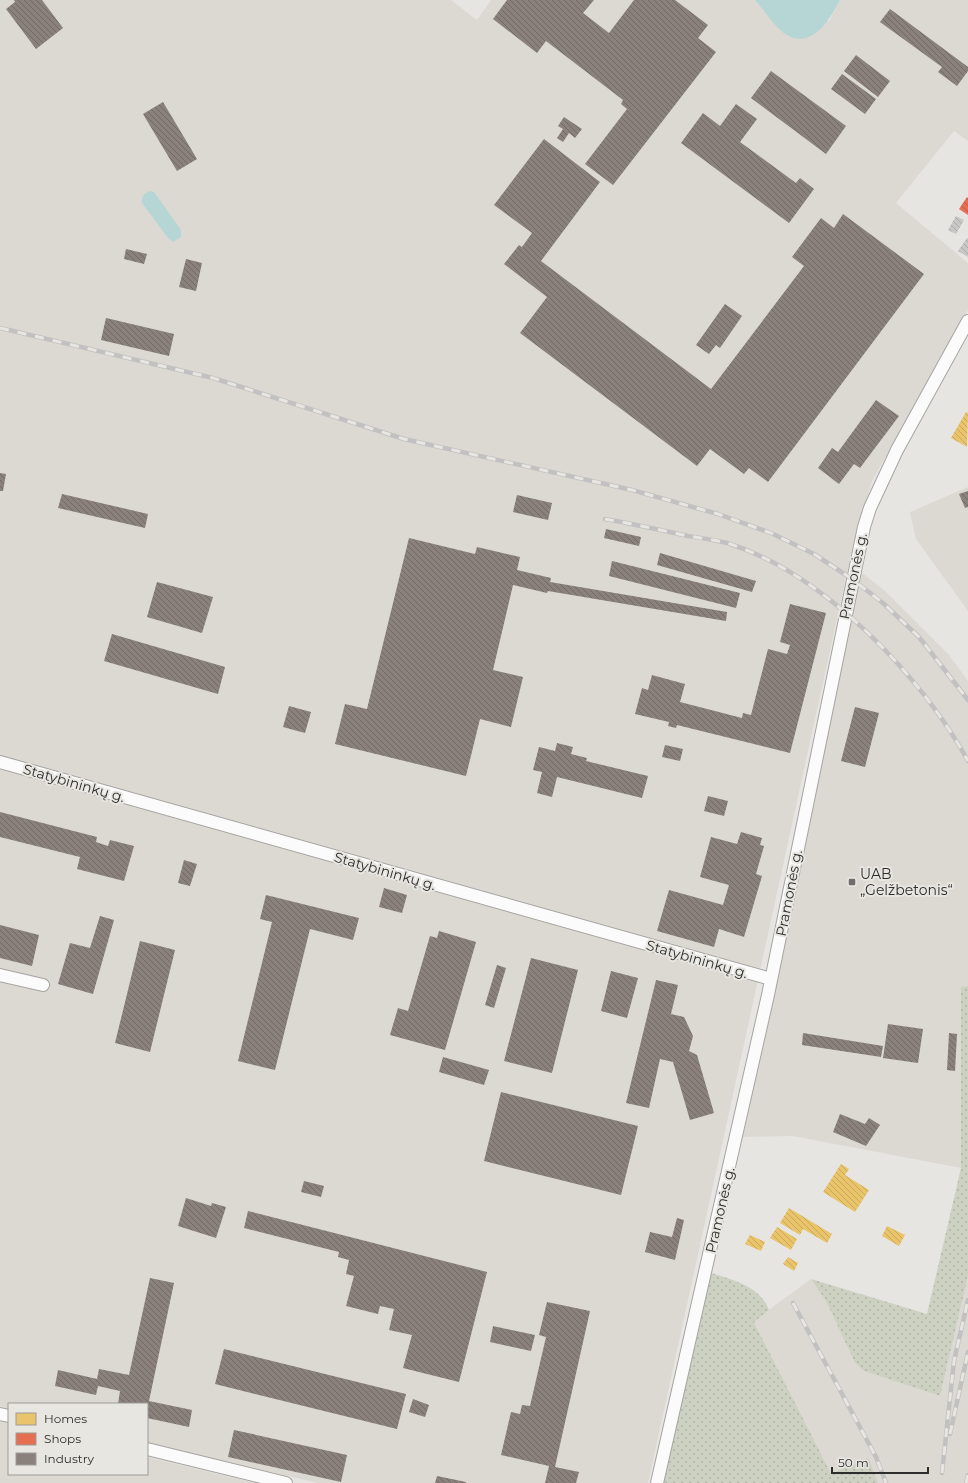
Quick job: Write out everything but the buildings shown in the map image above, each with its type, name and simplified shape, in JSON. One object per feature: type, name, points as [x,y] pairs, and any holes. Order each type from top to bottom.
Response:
[{"type":"street","name":"Pramonės g.","points":[[657,1483],[740,1124],[864,527],[870,508],[897,450],[968,322]]},
{"type":"street","name":"Statybininkų g.","points":[[0,762],[771,979]]},
{"type":"street","points":[[0,975],[43,985]]},
{"type":"street","points":[[148,1449],[286,1483]]},
{"type":"shaded area","points":[[0,0],[451,0],[477,20],[491,0],[755,0],[780,30],[829,21],[840,0],[968,0],[968,141],[954,131],[896,203],[968,263],[968,310],[872,481],[852,550],[648,1483],[318,1483],[148,1443],[148,1403],[8,1403],[8,1409],[0,1406]]},
{"type":"shaded area","points":[[968,487],[968,611],[916,539],[910,512]]},
{"type":"shaded area","points":[[861,572],[885,591],[949,655],[968,681],[968,986],[961,987],[961,1168],[793,1136],[743,1137]]},
{"type":"shaded area","points":[[968,1276],[968,1483],[878,1483],[867,1458],[831,1475],[754,1321],[811,1279],[826,1301],[855,1363],[864,1371],[940,1396]]},
{"type":"shaded area","points":[[0,1421],[8,1423],[8,1475],[148,1475],[148,1457],[255,1483],[0,1483]]},
{"type":"green space","points":[[968,986],[968,1276],[940,1396],[864,1371],[855,1363],[826,1301],[811,1279],[927,1314],[961,1168],[961,987]]},
{"type":"green space","points":[[711,1273],[745,1285],[759,1295],[765,1302],[769,1310],[754,1322],[831,1474],[868,1458],[878,1483],[663,1483]]},
{"type":"water","points":[[755,0],[840,0],[829,18],[816,33],[799,39],[789,36],[779,29]]},
{"type":"water","points":[[149,191],[154,192],[181,230],[181,237],[173,242],[168,238],[142,203],[143,196]]},
{"type":"railway","points":[[0,328],[213,378],[404,439],[632,490],[718,514],[771,533],[814,554],[852,579],[883,603],[919,637],[968,700]]},
{"type":"railway","points":[[605,519],[727,543],[763,557],[798,577],[833,602],[866,631],[896,662],[924,695],[948,728],[968,761]]},
{"type":"railway","points":[[942,1473],[954,1361],[968,1300]]},
{"type":"railway","points":[[793,1303],[876,1457],[886,1483]]},
{"type":"railway","points":[[950,1434],[968,1352]]},
{"type":"railway","points":[[966,1483],[968,1475]]},
{"type":"place","name":"UAB „Gelžbetonis“","points":[[852,882]]}]
